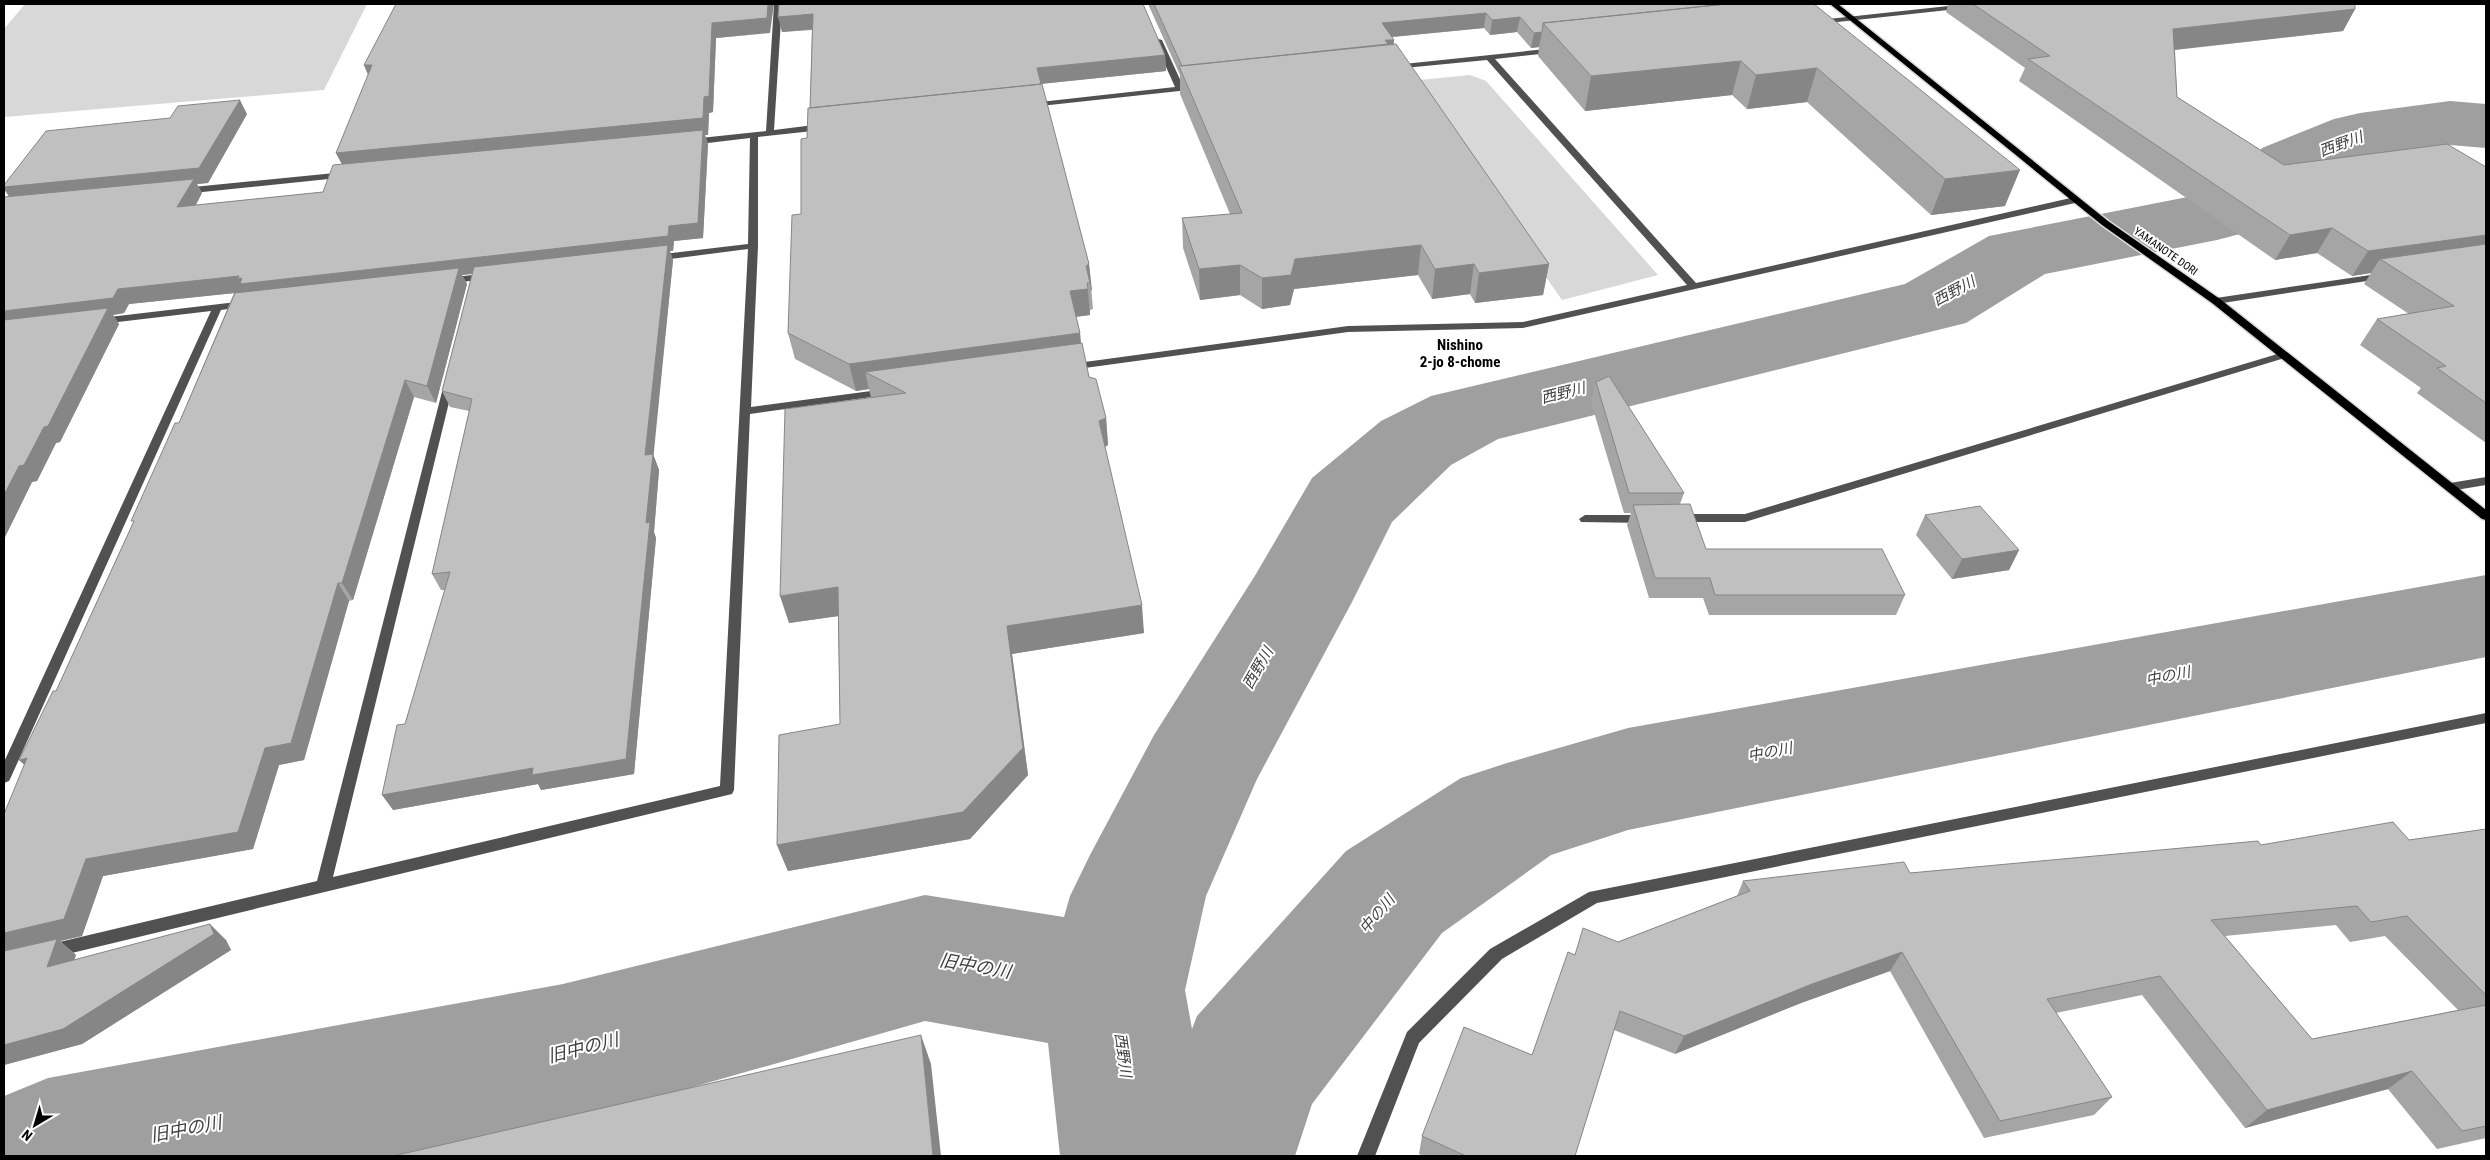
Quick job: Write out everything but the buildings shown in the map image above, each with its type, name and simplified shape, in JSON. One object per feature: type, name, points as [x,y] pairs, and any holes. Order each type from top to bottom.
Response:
[{"type":"main road","name":"YAMANOTE DORI","points":[[1834,4],[2105,223],[2137,248],[2216,301],[2486,516]]},
{"type":"street","points":[[770,133],[778,4]]},
{"type":"street","points":[[1812,23],[1984,4]]},
{"type":"street","points":[[1153,29],[1180,89]]},
{"type":"street","points":[[1383,68],[1567,49]]},
{"type":"street","points":[[1489,58],[1694,287]]},
{"type":"street","points":[[1023,106],[1209,86]]},
{"type":"street","points":[[685,142],[828,127]]},
{"type":"street","points":[[42,953],[727,790],[753,246],[754,135]]},
{"type":"street","points":[[172,192],[359,174]]},
{"type":"street","points":[[1061,368],[1348,329],[1523,325],[2076,200]]},
{"type":"street","points":[[648,258],[753,246]]},
{"type":"street","points":[[2216,301],[2399,274]]},
{"type":"street","points":[[437,282],[474,283],[494,276]]},
{"type":"street","points":[[91,322],[255,303]]},
{"type":"street","points":[[4,777],[217,308]]},
{"type":"street","points":[[1585,519],[1745,518],[2284,355]]},
{"type":"street","points":[[323,886],[453,365]]},
{"type":"street","points":[[744,411],[893,391]]},
{"type":"street","points":[[2450,487],[2486,481]]},
{"type":"street","points":[[1366,1156],[1413,1038],[1496,954],[1594,897],[2486,718]]},
{"type":"shaded area","points":[[25,4],[367,4],[324,90],[4,117],[4,29]]},
{"type":"shaded area","points":[[1470,75],[1486,81],[1658,275],[1562,300],[1409,81]]},
{"type":"waterway","name":"西野川","points":[[1114,990],[1138,896],[1198,771],[1296,602],[1349,503],[1416,443],[1465,417],[1935,304],[2019,254],[2217,216],[2281,199],[2289,164],[2360,135],[2450,123],[2486,126]]},
{"type":"waterway","name":"中の川","points":[[1217,1156],[1250,1066],[1394,892],[1507,816],[1628,779],[2486,616]]},
{"type":"waterway","name":"旧中の川","points":[[48,1156],[563,1054],[925,958],[1114,990]]},
{"type":"waterway","name":"西野川","points":[[1114,990],[1132,1127],[1138,1156]]},
{"type":"district","name":"Nishino 2-jo 8-chome","points":[[1460,354]]}]
